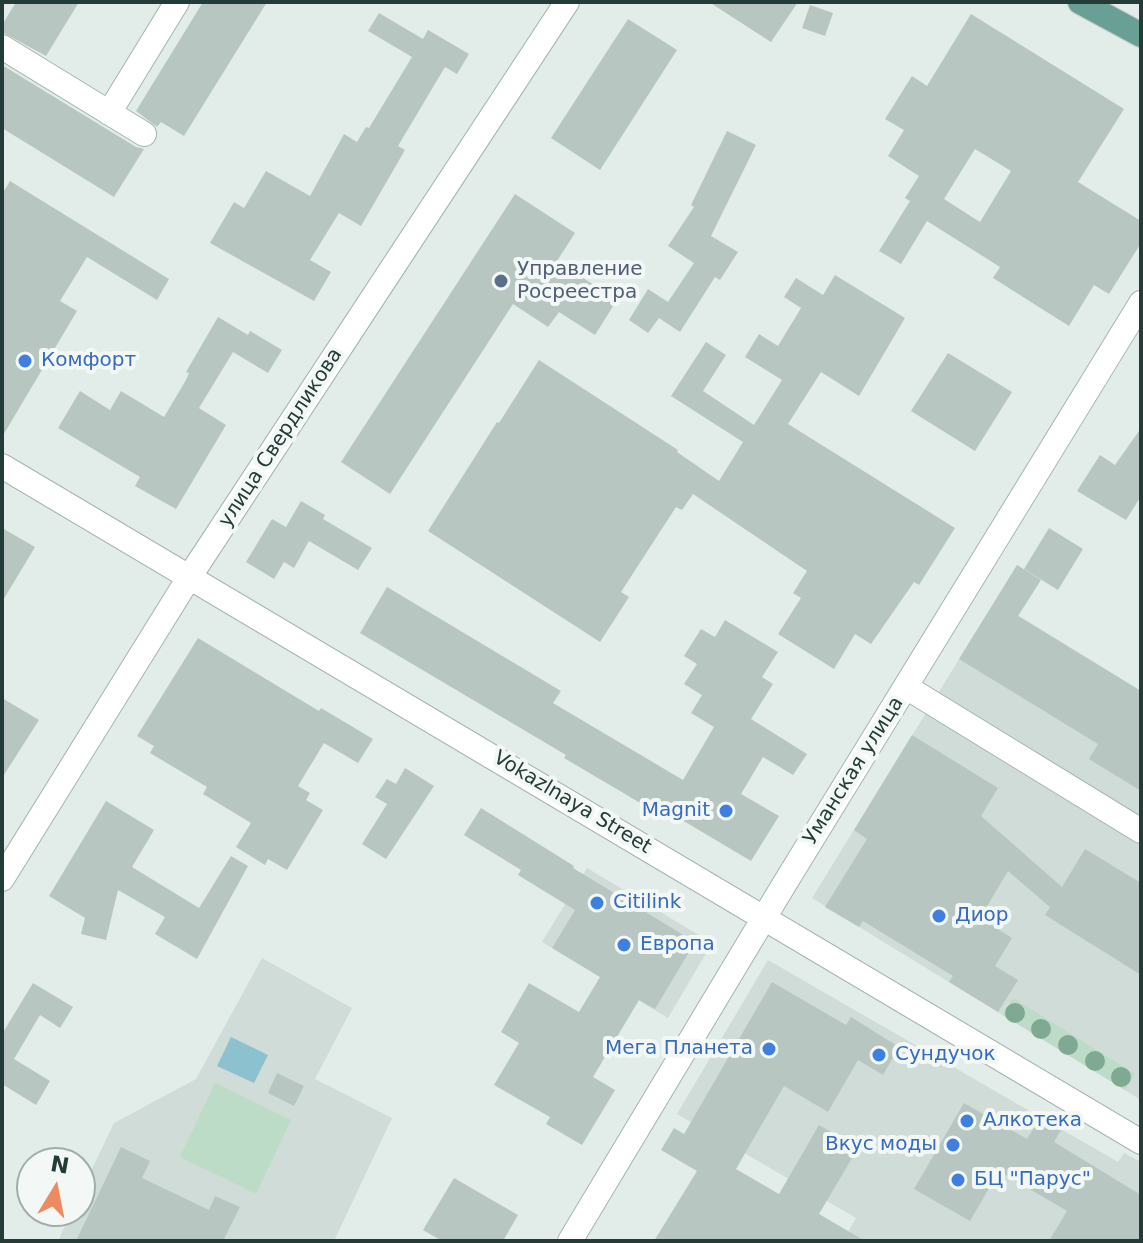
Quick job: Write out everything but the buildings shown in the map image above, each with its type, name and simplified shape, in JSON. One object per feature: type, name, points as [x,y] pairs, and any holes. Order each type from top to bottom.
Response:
[{"type":"main road","points":[[1080,2],[1141,35]]},
{"type":"street","points":[[109,113],[177,2]]},
{"type":"street","name":"улица Свердликова","points":[[2,879],[190,576],[567,2]]},
{"type":"street","points":[[2,47],[144,134]]},
{"type":"street","name":"Уманская улица","points":[[570,1241],[1141,303]]},
{"type":"street","name":"Vokazlnaya Street","points":[[2,466],[1141,1142]]},
{"type":"street","points":[[906,687],[1141,831]]},
{"type":"shaded area","points":[[995,601],[1141,691],[1141,1100],[812,898]]},
{"type":"shaded area","name":"Европа","points":[[587,868],[712,943],[668,1018],[542,942]]},
{"type":"shaded area","points":[[262,958],[352,1008],[315,1079],[392,1118],[334,1241],[58,1241],[65,1227],[96,1227],[96,1161],[114,1123],[196,1079]]},
{"type":"shaded area","points":[[768,960],[1118,1162],[1124,1153],[1141,1162],[1141,1241],[843,1241],[856,1218],[677,1114]]},
{"type":"green space","points":[[1013,998],[1135,1074],[1125,1090],[1003,1015]]},
{"type":"green space","points":[[215,1083],[291,1120],[256,1194],[180,1157]]},
{"type":"water","points":[[231,1037],[268,1055],[254,1083],[217,1066]]},
{"type":"place","name":"Управление Росреестра","points":[[501,281]]},
{"type":"place","name":"Комфорт","points":[[25,361]]},
{"type":"place","name":"Magnit","points":[[726,811]]},
{"type":"place","name":"Citilink","points":[[597,903]]},
{"type":"place","name":"Диор","points":[[939,916]]},
{"type":"place","name":"Европа","points":[[624,945]]},
{"type":"place","name":"Мега Планета","points":[[769,1049]]},
{"type":"place","name":"Сундучок","points":[[879,1055]]},
{"type":"place","name":"Алкотека","points":[[967,1121]]},
{"type":"place","name":"Вкус моды","points":[[953,1145]]},
{"type":"place","name":"БЦ \"Парус\"","points":[[958,1180]]}]
